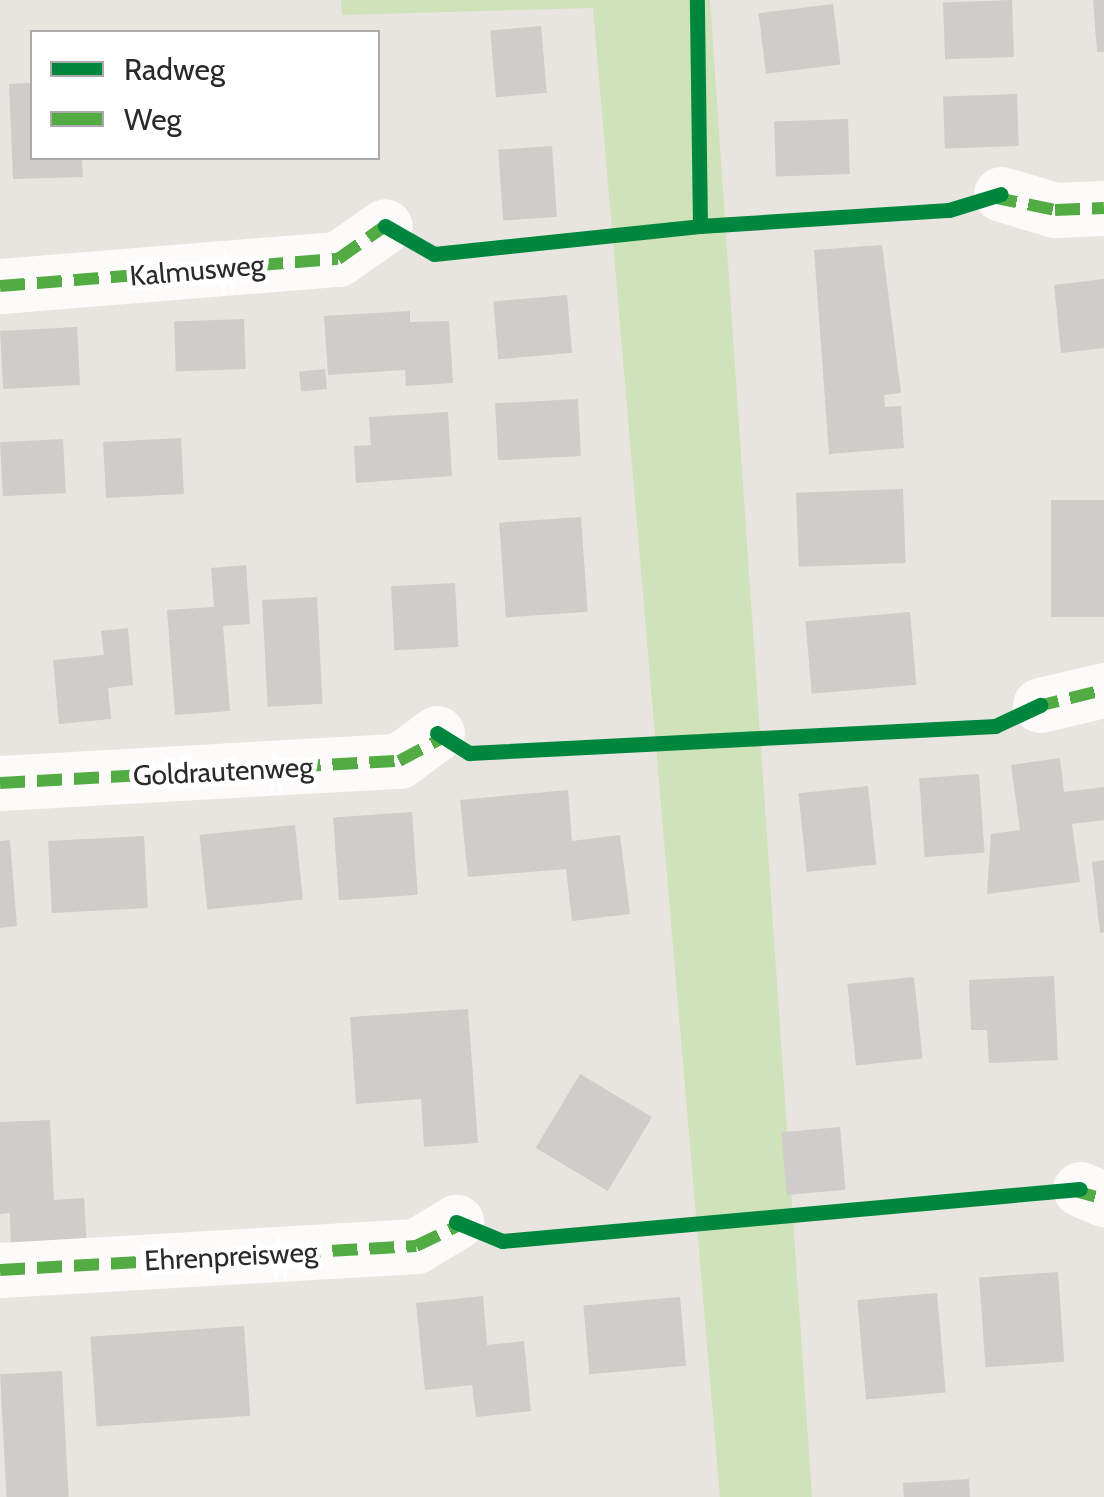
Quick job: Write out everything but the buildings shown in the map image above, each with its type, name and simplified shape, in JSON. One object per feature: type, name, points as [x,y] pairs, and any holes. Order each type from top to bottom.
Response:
[{"type":"street","points":[[1001,194],[1055,210],[1104,208]]},
{"type":"street","name":"Kalmusweg","points":[[0,286],[338,259],[384,226]]},
{"type":"street","points":[[1040,704],[1104,690]]},
{"type":"street","name":"Goldrautenweg","points":[[0,784],[399,761],[438,733]]},
{"type":"street","name":"Ehrenpreisweg","points":[[0,1270],[416,1246],[456,1222]]},
{"type":"green space","points":[[341,0],[710,0],[812,1497],[720,1497],[593,8],[342,15]]},
{"type":"marked path","points":[[992,197],[1055,210],[1104,208]]},
{"type":"marked path","points":[[0,286],[338,259],[385,226],[392,230]]},
{"type":"marked path","points":[[1034,707],[1104,690]]},
{"type":"marked path","points":[[0,783],[399,761],[444,737]]},
{"type":"marked path","points":[[1071,1190],[1104,1199]]},
{"type":"marked path","points":[[0,1270],[416,1246],[462,1224]]},
{"type":"cycle path","points":[[385,226],[434,254],[700,226],[697,0]]},
{"type":"cycle path","points":[[700,226],[949,210],[1001,194]]},
{"type":"cycle path","points":[[437,733],[469,753],[995,726],[1040,705]]},
{"type":"cycle path","points":[[456,1222],[502,1241],[1080,1189]]}]
